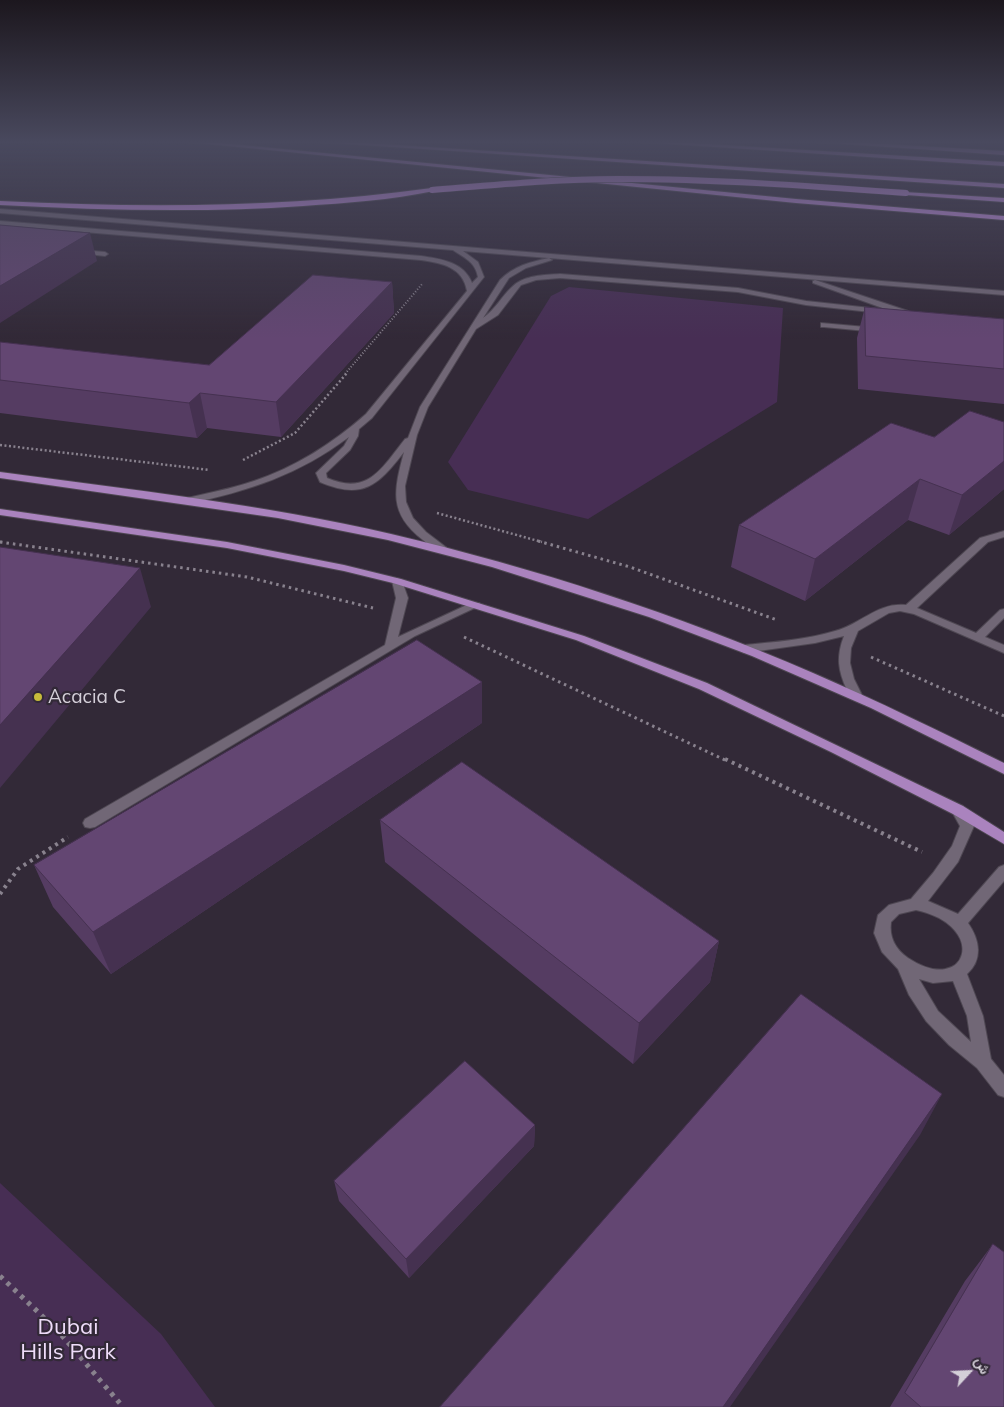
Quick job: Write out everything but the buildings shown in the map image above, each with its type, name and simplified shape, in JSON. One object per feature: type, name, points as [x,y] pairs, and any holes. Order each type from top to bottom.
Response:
[{"type":"highway","points":[[130,208],[159,208]]},
{"type":"highway","points":[[877,208],[1004,218]]},
{"type":"main road","points":[[0,475],[187,501],[309,521],[443,550],[598,596],[674,621],[857,696],[1004,769]]},
{"type":"main road","points":[[0,512],[227,545],[344,568],[397,581],[580,638],[703,686],[836,749],[958,810],[1004,839]]},
{"type":"street","points":[[0,211],[1004,293]]},
{"type":"street","points":[[0,223],[443,261],[463,271],[470,284],[470,291]]},
{"type":"street","points":[[187,501],[230,492],[270,479],[301,464],[355,428],[369,416],[481,276],[481,269],[470,258],[449,248]]},
{"type":"street","points":[[76,252],[105,254]]},
{"type":"street","points":[[443,550],[422,534],[408,519],[400,502],[400,486],[413,435],[424,407],[507,276],[530,264],[568,257]]},
{"type":"street","points":[[474,327],[495,313],[519,284],[535,278],[560,276],[738,290],[806,304],[915,314]]},
{"type":"street","points":[[796,276],[905,313]]},
{"type":"street","points":[[824,325],[881,330]]},
{"type":"street","points":[[355,428],[354,438],[348,448],[320,473],[323,480],[333,485],[348,488],[363,486],[376,480],[413,435]]},
{"type":"street","points":[[909,609],[984,540],[1004,534]]},
{"type":"street","points":[[390,646],[402,598],[397,581]]},
{"type":"street","points":[[90,823],[390,646],[434,623],[476,605]]},
{"type":"street","points":[[744,649],[822,637],[853,629],[874,614],[885,610],[909,609],[1004,649]]},
{"type":"street","points":[[978,638],[1004,612]]},
{"type":"street","points":[[853,629],[845,646],[844,662],[848,679],[857,696]]},
{"type":"street","points":[[916,904],[948,864],[964,840],[967,826],[958,810]]},
{"type":"street","points":[[958,923],[1004,871]]},
{"type":"street","points":[[916,904],[932,907],[958,923],[966,934],[971,946],[971,956],[967,966],[947,976],[932,976],[918,972],[905,965],[892,954],[883,942],[881,930],[883,919],[891,910],[902,905],[916,904]]},
{"type":"street","points":[[905,965],[915,990],[932,1016],[954,1040],[983,1062],[1004,1089]]},
{"type":"street","points":[[958,972],[975,1016],[983,1062]]},
{"type":"path","points":[[239,462],[295,433],[429,276]]},
{"type":"path","points":[[0,542],[247,577],[338,598],[398,615]]},
{"type":"path","points":[[434,623],[948,864]]},
{"type":"path","points":[[845,646],[1004,716]]},
{"type":"path","points":[[0,894],[18,869],[90,823]]},
{"type":"path","points":[[0,1276],[58,1331],[123,1407]]},
{"type":"green space","points":[[569,287],[783,308],[777,402],[588,519],[468,490],[448,462],[551,296]]},
{"type":"green space","name":"Dubai Hills Park","points":[[0,1183],[161,1334],[215,1407],[0,1407]]},
{"type":"place","name":"Acacia C","points":[[38,697]]}]
